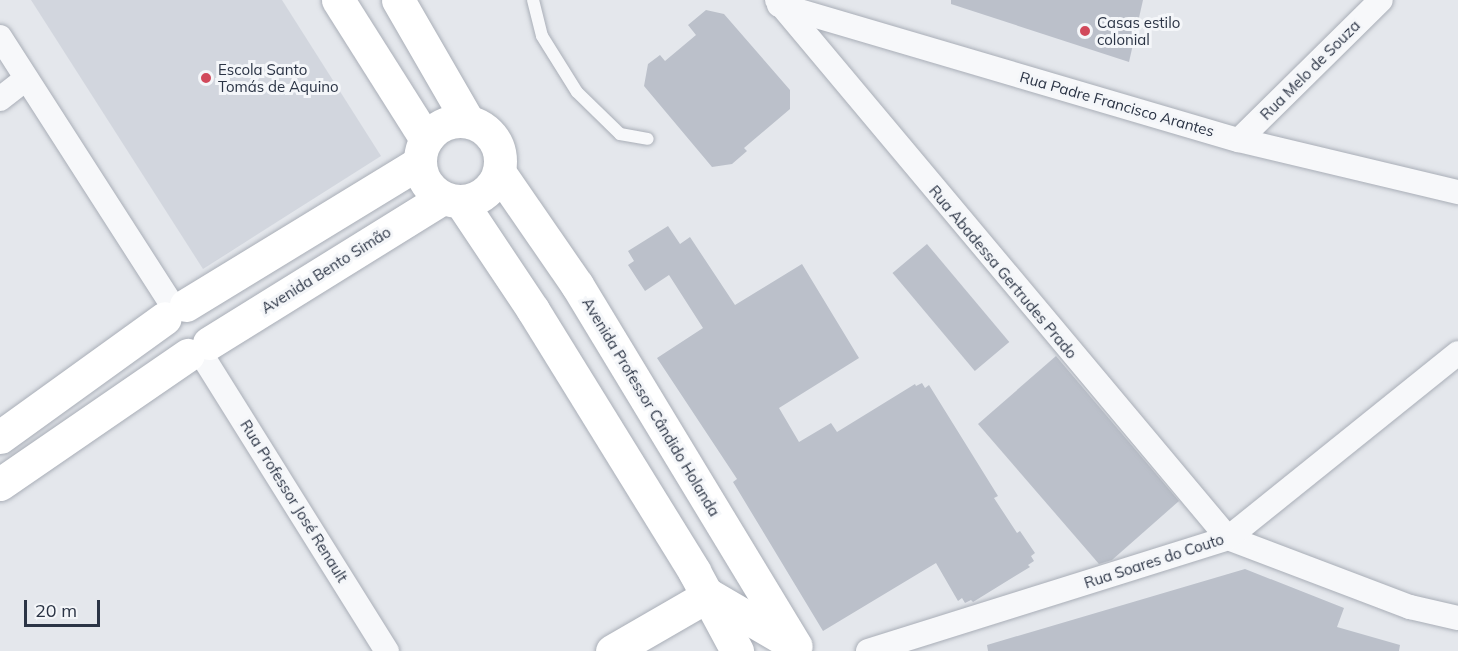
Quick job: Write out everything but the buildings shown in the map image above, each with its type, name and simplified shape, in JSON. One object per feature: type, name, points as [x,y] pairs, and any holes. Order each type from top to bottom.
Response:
[{"type":"street","points":[[338,0],[423,151],[423,177],[431,189],[452,200],[533,310],[709,595],[731,649]]},
{"type":"street","name":"Rua Melo de Souza","points":[[1239,140],[1381,0]]},
{"type":"street","name":"Rua Padre Francisco Arantes","points":[[778,2],[1239,140],[1458,192]]},
{"type":"street","name":"Rua Abadessa Gertrudes Prado","points":[[778,2],[1228,538]]},
{"type":"street","points":[[402,3],[468,121]]},
{"type":"street","points":[[0,37],[175,310]]},
{"type":"street","points":[[0,99],[26,79]]},
{"type":"street","points":[[0,437],[175,310],[423,151],[444,123],[468,121],[477,124],[492,135],[500,153],[500,171],[487,192],[475,199],[452,200]]},
{"type":"street","name":"Avenida Professor Cândido Holanda","points":[[500,171],[577,285],[798,648]]},
{"type":"street","name":"Avenida Bento Simão","points":[[0,484],[199,350],[452,200]]},
{"type":"street","points":[[199,308],[209,317],[212,330],[199,350],[175,352],[165,343],[162,331],[175,310],[199,308]]},
{"type":"street","name":"Rua Professor José Renault","points":[[199,350],[387,651]]},
{"type":"street","name":"Rua Soares do Couto","points":[[868,651],[1228,538],[1458,353]]},
{"type":"street","points":[[1228,538],[1410,608],[1458,618]]},
{"type":"street","points":[[709,595],[798,648]]},
{"type":"street","points":[[612,651],[709,595]]},
{"type":"lane","points":[[533,0],[542,36],[577,92],[620,134],[648,139]]},
{"type":"shaded area","name":"Escola Santo Tomás de Aquino","points":[[31,0],[282,0],[381,156],[203,269]]},
{"type":"place","name":"Casas estilo colonial","points":[[1085,31]]},
{"type":"place","name":"Escola Santo Tomás de Aquino","points":[[206,78]]}]
